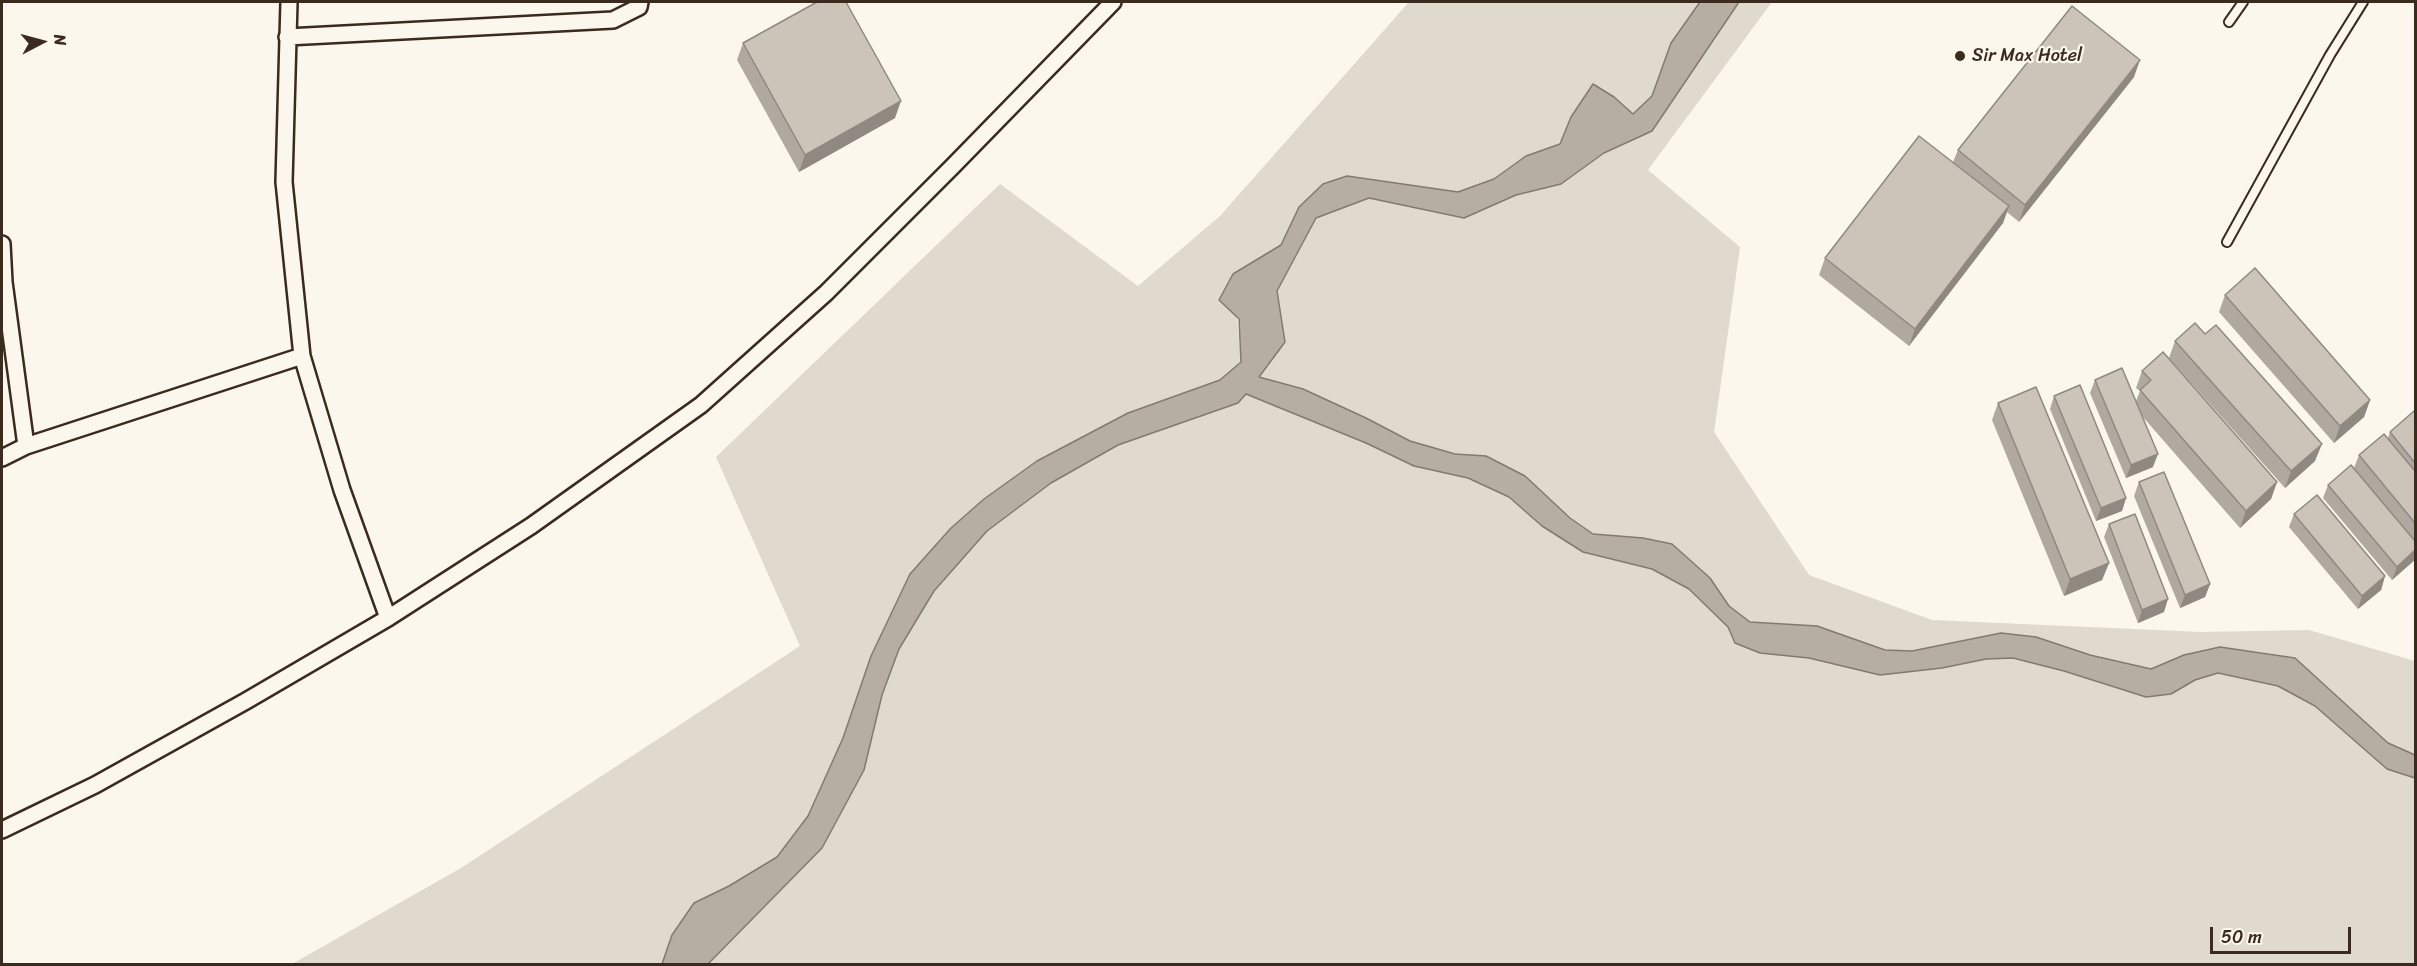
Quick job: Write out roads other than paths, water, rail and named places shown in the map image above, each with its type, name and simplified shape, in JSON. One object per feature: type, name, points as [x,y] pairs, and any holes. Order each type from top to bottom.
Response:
[{"type":"street","points":[[289,2],[284,182],[302,356],[342,490],[388,618]]},
{"type":"street","points":[[287,37],[613,20],[639,7],[640,2]]},
{"type":"street","points":[[2,830],[95,785],[388,618],[531,526],[701,405],[826,293],[954,166],[1113,2]]},
{"type":"street","points":[[2,244],[4,282],[26,446]]},
{"type":"street","points":[[2,458],[26,446],[302,356]]},
{"type":"lane","points":[[2229,22],[2243,2]]},
{"type":"lane","points":[[2227,242],[2330,55],[2363,2]]},
{"type":"place","name":"Sir Max Hotel","points":[[1960,56]]}]
